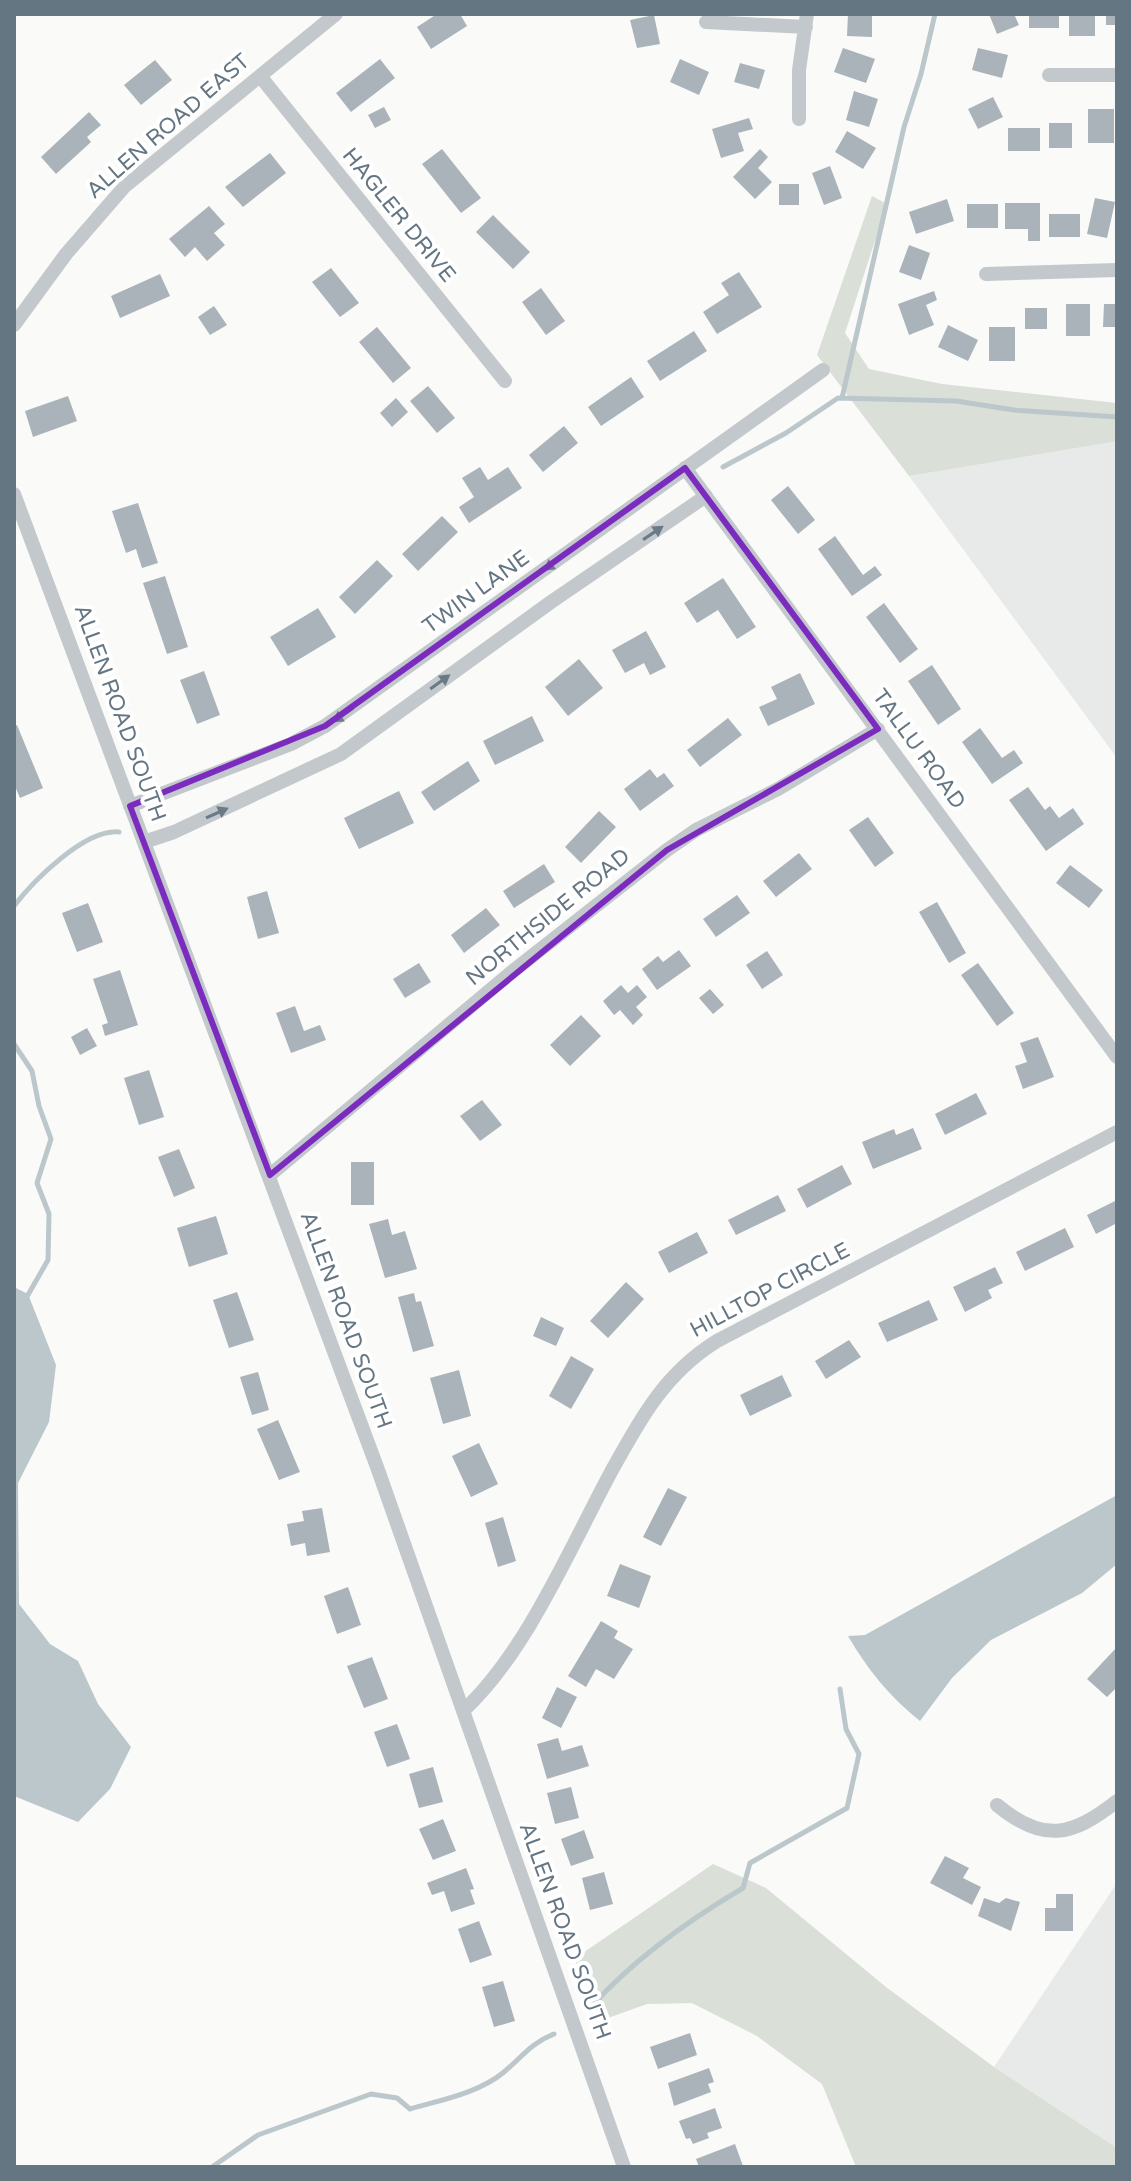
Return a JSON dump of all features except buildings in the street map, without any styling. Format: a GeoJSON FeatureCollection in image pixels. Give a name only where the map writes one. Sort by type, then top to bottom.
{"type":"FeatureCollection","features":[{"type":"Feature","properties":{"kind":"street","name":"ALLEN ROAD EAST"},"geometry":{"type":"LineString","coordinates":[[14,325],[74,244],[125,186],[336,14]]}},
{"type":"Feature","properties":{"kind":"street"},"geometry":{"type":"LineString","coordinates":[[706,22],[806,20],[799,70],[799,119]]}},
{"type":"Feature","properties":{"kind":"street"},"geometry":{"type":"LineString","coordinates":[[1049,75],[1117,75]]}},
{"type":"Feature","properties":{"kind":"street","name":"HAGLER DRIVE"},"geometry":{"type":"LineString","coordinates":[[260,76],[505,381]]}},
{"type":"Feature","properties":{"kind":"street"},"geometry":{"type":"LineString","coordinates":[[986,274],[1117,270]]}},
{"type":"Feature","properties":{"kind":"street","name":"TWIN LANE"},"geometry":{"type":"LineString","coordinates":[[130,806],[291,744],[325,726],[823,370]]}},
{"type":"Feature","properties":{"kind":"street","name":"TALLU ROAD"},"geometry":{"type":"LineString","coordinates":[[685,468],[1117,1057]]}},
{"type":"Feature","properties":{"kind":"street","name":"ALLEN ROAD SOUTH"},"geometry":{"type":"LineString","coordinates":[[14,494],[270,1175],[624,2167]]}},
{"type":"Feature","properties":{"kind":"street"},"geometry":{"type":"LineString","coordinates":[[144,842],[186,826],[341,754],[551,602],[706,496]]}},
{"type":"Feature","properties":{"kind":"street","name":"NORTHSIDE ROAD"},"geometry":{"type":"LineString","coordinates":[[270,1175],[508,975],[667,850],[696,830],[790,782],[878,729]]}},
{"type":"Feature","properties":{"kind":"street","name":"HILLTOP CIRCLE"},"geometry":{"type":"LineString","coordinates":[[463,1711],[500,1673],[637,1424],[671,1376],[717,1341],[1117,1132]]}},
{"type":"Feature","properties":{"kind":"street"},"geometry":{"type":"LineString","coordinates":[[997,1805],[1018,1822],[1056,1832],[1089,1824],[1117,1801]]}},
{"type":"Feature","properties":{"kind":"highlighted area"},"geometry":{"type":"Polygon","coordinates":[[[685,468],[878,729],[667,850],[270,1175],[130,806],[325,726],[685,468]]]}},
{"type":"Feature","properties":{"kind":"shaded area"},"geometry":{"type":"Polygon","coordinates":[[[872,196],[887,204],[845,333],[869,369],[942,384],[1117,403],[1117,441],[909,476],[817,355],[872,196]]]}},
{"type":"Feature","properties":{"kind":"shaded area"},"geometry":{"type":"Polygon","coordinates":[[[1117,440],[1117,758],[909,476],[1117,440]]]}},
{"type":"Feature","properties":{"kind":"shaded area"},"geometry":{"type":"Polygon","coordinates":[[[14,1287],[28,1294],[56,1365],[49,1422],[18,1483],[19,1604],[50,1644],[78,1661],[98,1704],[131,1747],[110,1789],[78,1822],[14,1796],[14,1287]]]}},
{"type":"Feature","properties":{"kind":"shaded area"},"geometry":{"type":"Polygon","coordinates":[[[1117,1495],[1117,1564],[1082,1593],[991,1640],[952,1678],[920,1721],[880,1682],[848,1636],[865,1635],[1117,1495]]]}},
{"type":"Feature","properties":{"kind":"shaded area"},"geometry":{"type":"Polygon","coordinates":[[[713,1864],[766,1888],[886,1987],[994,2067],[1117,2148],[1117,2167],[856,2167],[822,2084],[757,2036],[692,2003],[647,2004],[608,2018],[574,1959],[713,1864]]]}},
{"type":"Feature","properties":{"kind":"shaded area"},"geometry":{"type":"Polygon","coordinates":[[[1117,1883],[1117,2148],[994,2067],[1117,1883]]]}},
{"type":"Feature","properties":{"kind":"waterway"},"geometry":{"type":"LineString","coordinates":[[842,398],[904,127],[935,14]]}},
{"type":"Feature","properties":{"kind":"waterway"},"geometry":{"type":"LineString","coordinates":[[723,467],[786,433],[838,398],[956,401],[1014,410],[1117,417]]}},
{"type":"Feature","properties":{"kind":"waterway"},"geometry":{"type":"LineString","coordinates":[[14,906],[47,870],[76,847],[106,833],[119,832]]}},
{"type":"Feature","properties":{"kind":"waterway"},"geometry":{"type":"LineString","coordinates":[[14,1044],[32,1071],[39,1106],[51,1139],[37,1183],[49,1214],[48,1260],[25,1300]]}},
{"type":"Feature","properties":{"kind":"waterway"},"geometry":{"type":"LineString","coordinates":[[592,2006],[663,1941],[743,1888],[750,1863],[847,1808],[859,1754],[846,1729],[840,1689]]}},
{"type":"Feature","properties":{"kind":"waterway"},"geometry":{"type":"LineString","coordinates":[[212,2167],[258,2135],[371,2094],[397,2098],[410,2109],[471,2091],[494,2079],[533,2046],[554,2034]]}}]}
